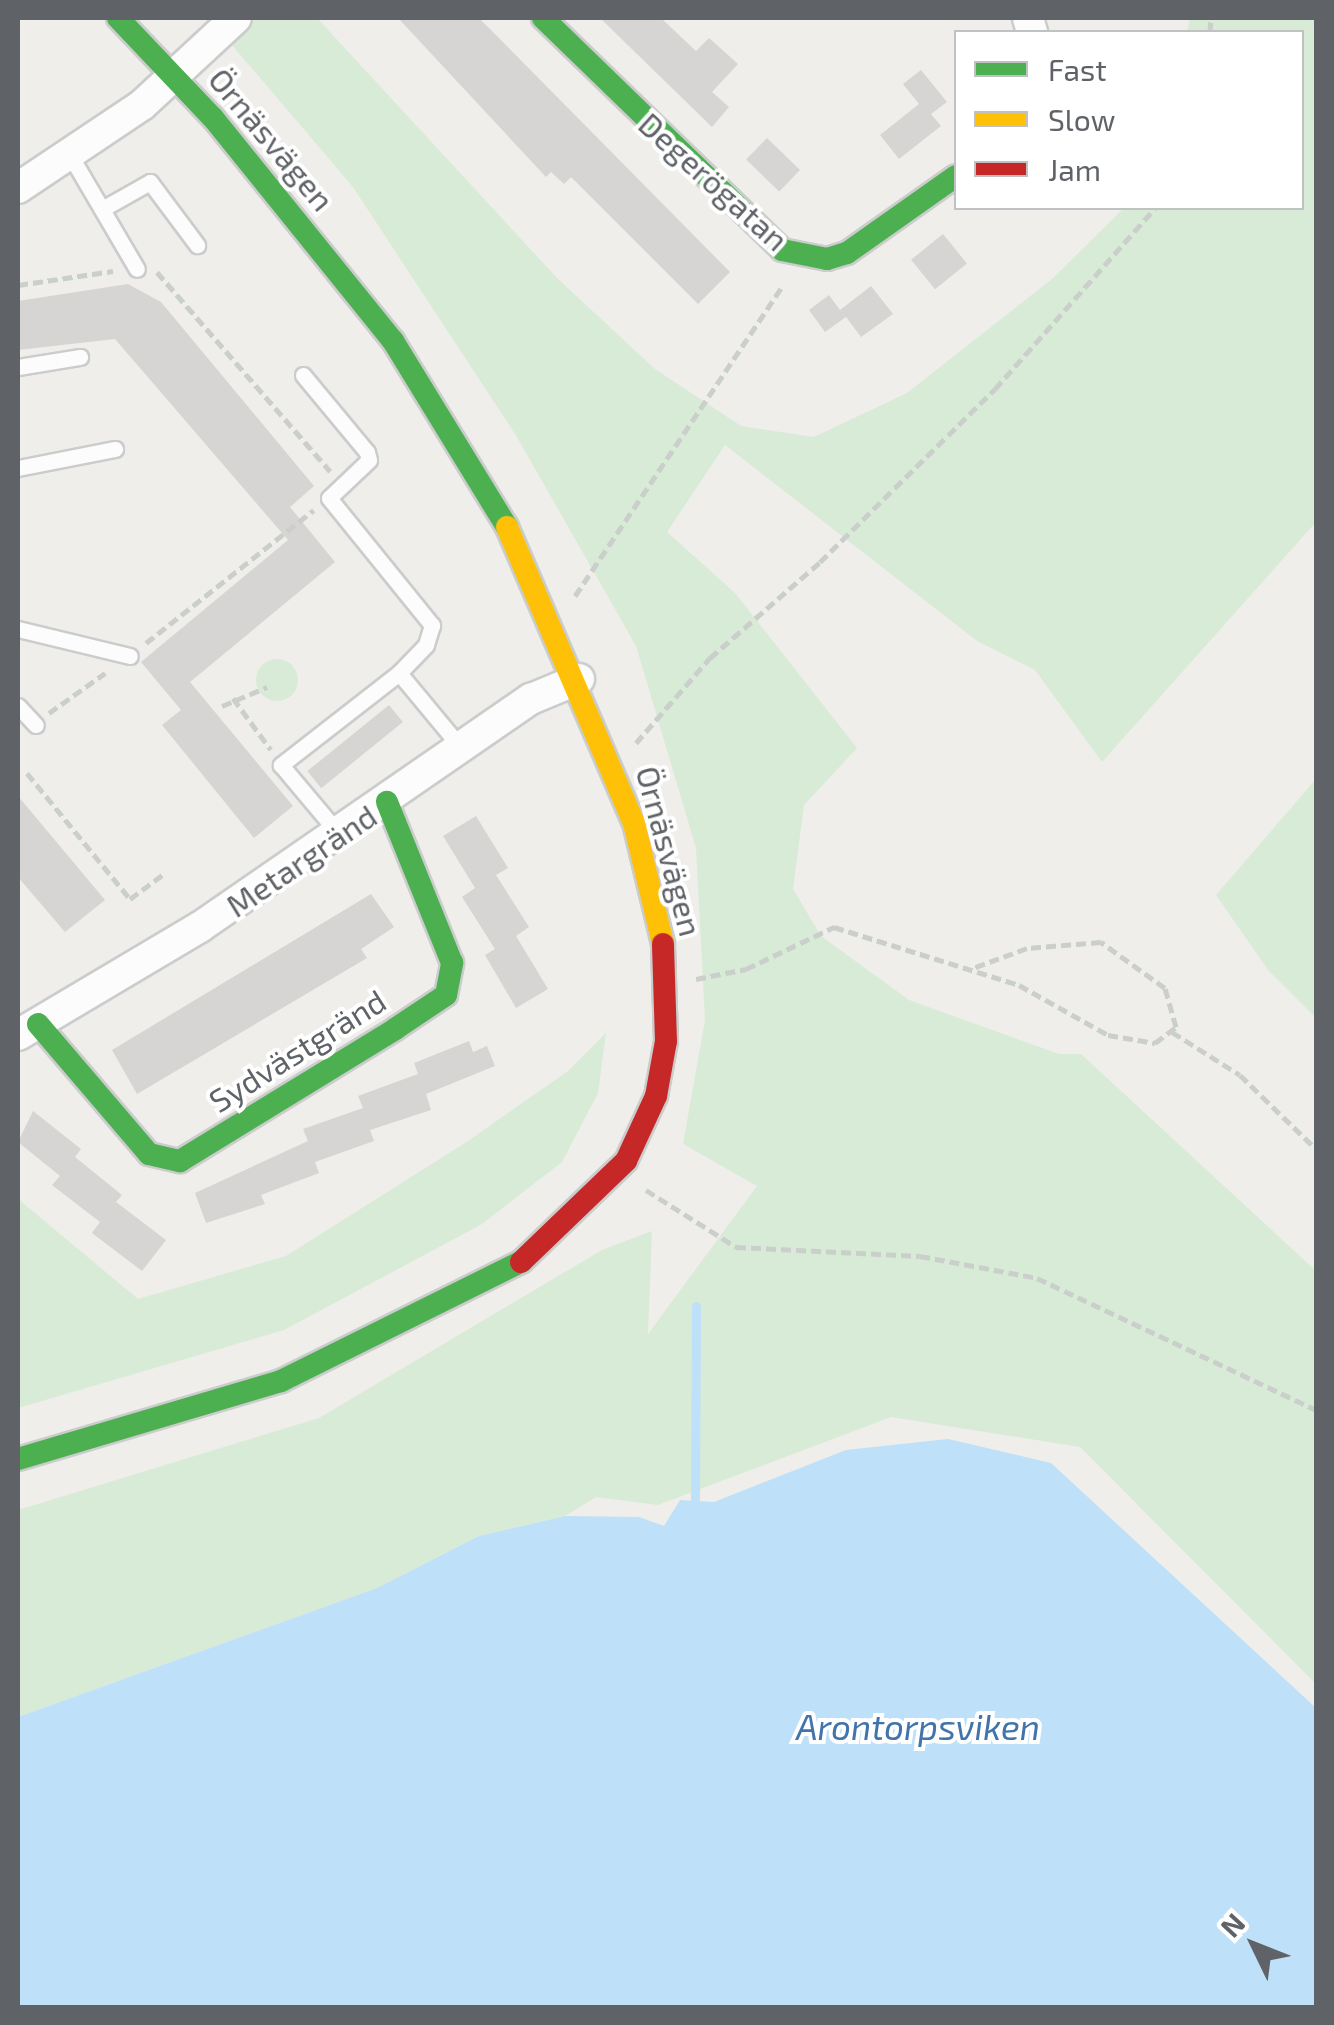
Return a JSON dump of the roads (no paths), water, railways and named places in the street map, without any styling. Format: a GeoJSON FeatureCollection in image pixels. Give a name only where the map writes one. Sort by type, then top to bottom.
{"type":"FeatureCollection","features":[{"type":"Feature","properties":{"kind":"street","name":"Örnäsvägen"},"geometry":{"type":"LineString","coordinates":[[18,1458],[197,1410],[384,1336],[530,1256],[620,1171],[656,1096],[668,981],[651,884],[614,768],[556,623],[491,496],[393,341],[175,76],[118,18]]}},
{"type":"Feature","properties":{"kind":"street"},"geometry":{"type":"LineString","coordinates":[[18,188],[70,155],[175,76],[236,18]]}},
{"type":"Feature","properties":{"kind":"street","name":"Degerögatan"},"geometry":{"type":"LineString","coordinates":[[543,18],[782,250],[799,255],[847,252],[954,177]]}},
{"type":"Feature","properties":{"kind":"street","name":"Metargränd"},"geometry":{"type":"LineString","coordinates":[[28,1030],[339,834],[530,698],[579,679]]}},
{"type":"Feature","properties":{"kind":"street","name":"Sydvästgränd"},"geometry":{"type":"LineString","coordinates":[[28,1030],[149,1154],[180,1161],[395,1029],[446,994],[452,963],[387,802]]}},
{"type":"Feature","properties":{"kind":"lane"},"geometry":{"type":"LineString","coordinates":[[70,155],[137,269]]}},
{"type":"Feature","properties":{"kind":"lane"},"geometry":{"type":"LineString","coordinates":[[102,210],[150,182],[196,245]]}},
{"type":"Feature","properties":{"kind":"lane"},"geometry":{"type":"LineString","coordinates":[[18,367],[80,357]]}},
{"type":"Feature","properties":{"kind":"lane"},"geometry":{"type":"LineString","coordinates":[[303,375],[367,452],[329,498],[430,617],[426,644],[399,674],[281,764],[339,834]]}},
{"type":"Feature","properties":{"kind":"lane"},"geometry":{"type":"LineString","coordinates":[[18,468],[115,449]]}},
{"type":"Feature","properties":{"kind":"lane"},"geometry":{"type":"LineString","coordinates":[[18,629],[130,656]]}},
{"type":"Feature","properties":{"kind":"lane"},"geometry":{"type":"LineString","coordinates":[[399,674],[462,749]]}},
{"type":"Feature","properties":{"kind":"lane"},"geometry":{"type":"LineString","coordinates":[[334,699],[346,713]]}},
{"type":"Feature","properties":{"kind":"lane"},"geometry":{"type":"LineString","coordinates":[[18,706],[36,725]]}},
{"type":"Feature","properties":{"kind":"water","name":"Arontorpsviken"},"geometry":{"type":"Polygon","coordinates":[[[948,1439],[1051,1463],[1316,1708],[1316,2007],[18,2007],[18,1717],[377,1588],[479,1536],[565,1516],[639,1517],[664,1526],[680,1500],[714,1502],[846,1450],[948,1439]]]}},
{"type":"Feature","properties":{"kind":"waterway"},"geometry":{"type":"LineString","coordinates":[[695,1501],[696,1306]]}}]}
